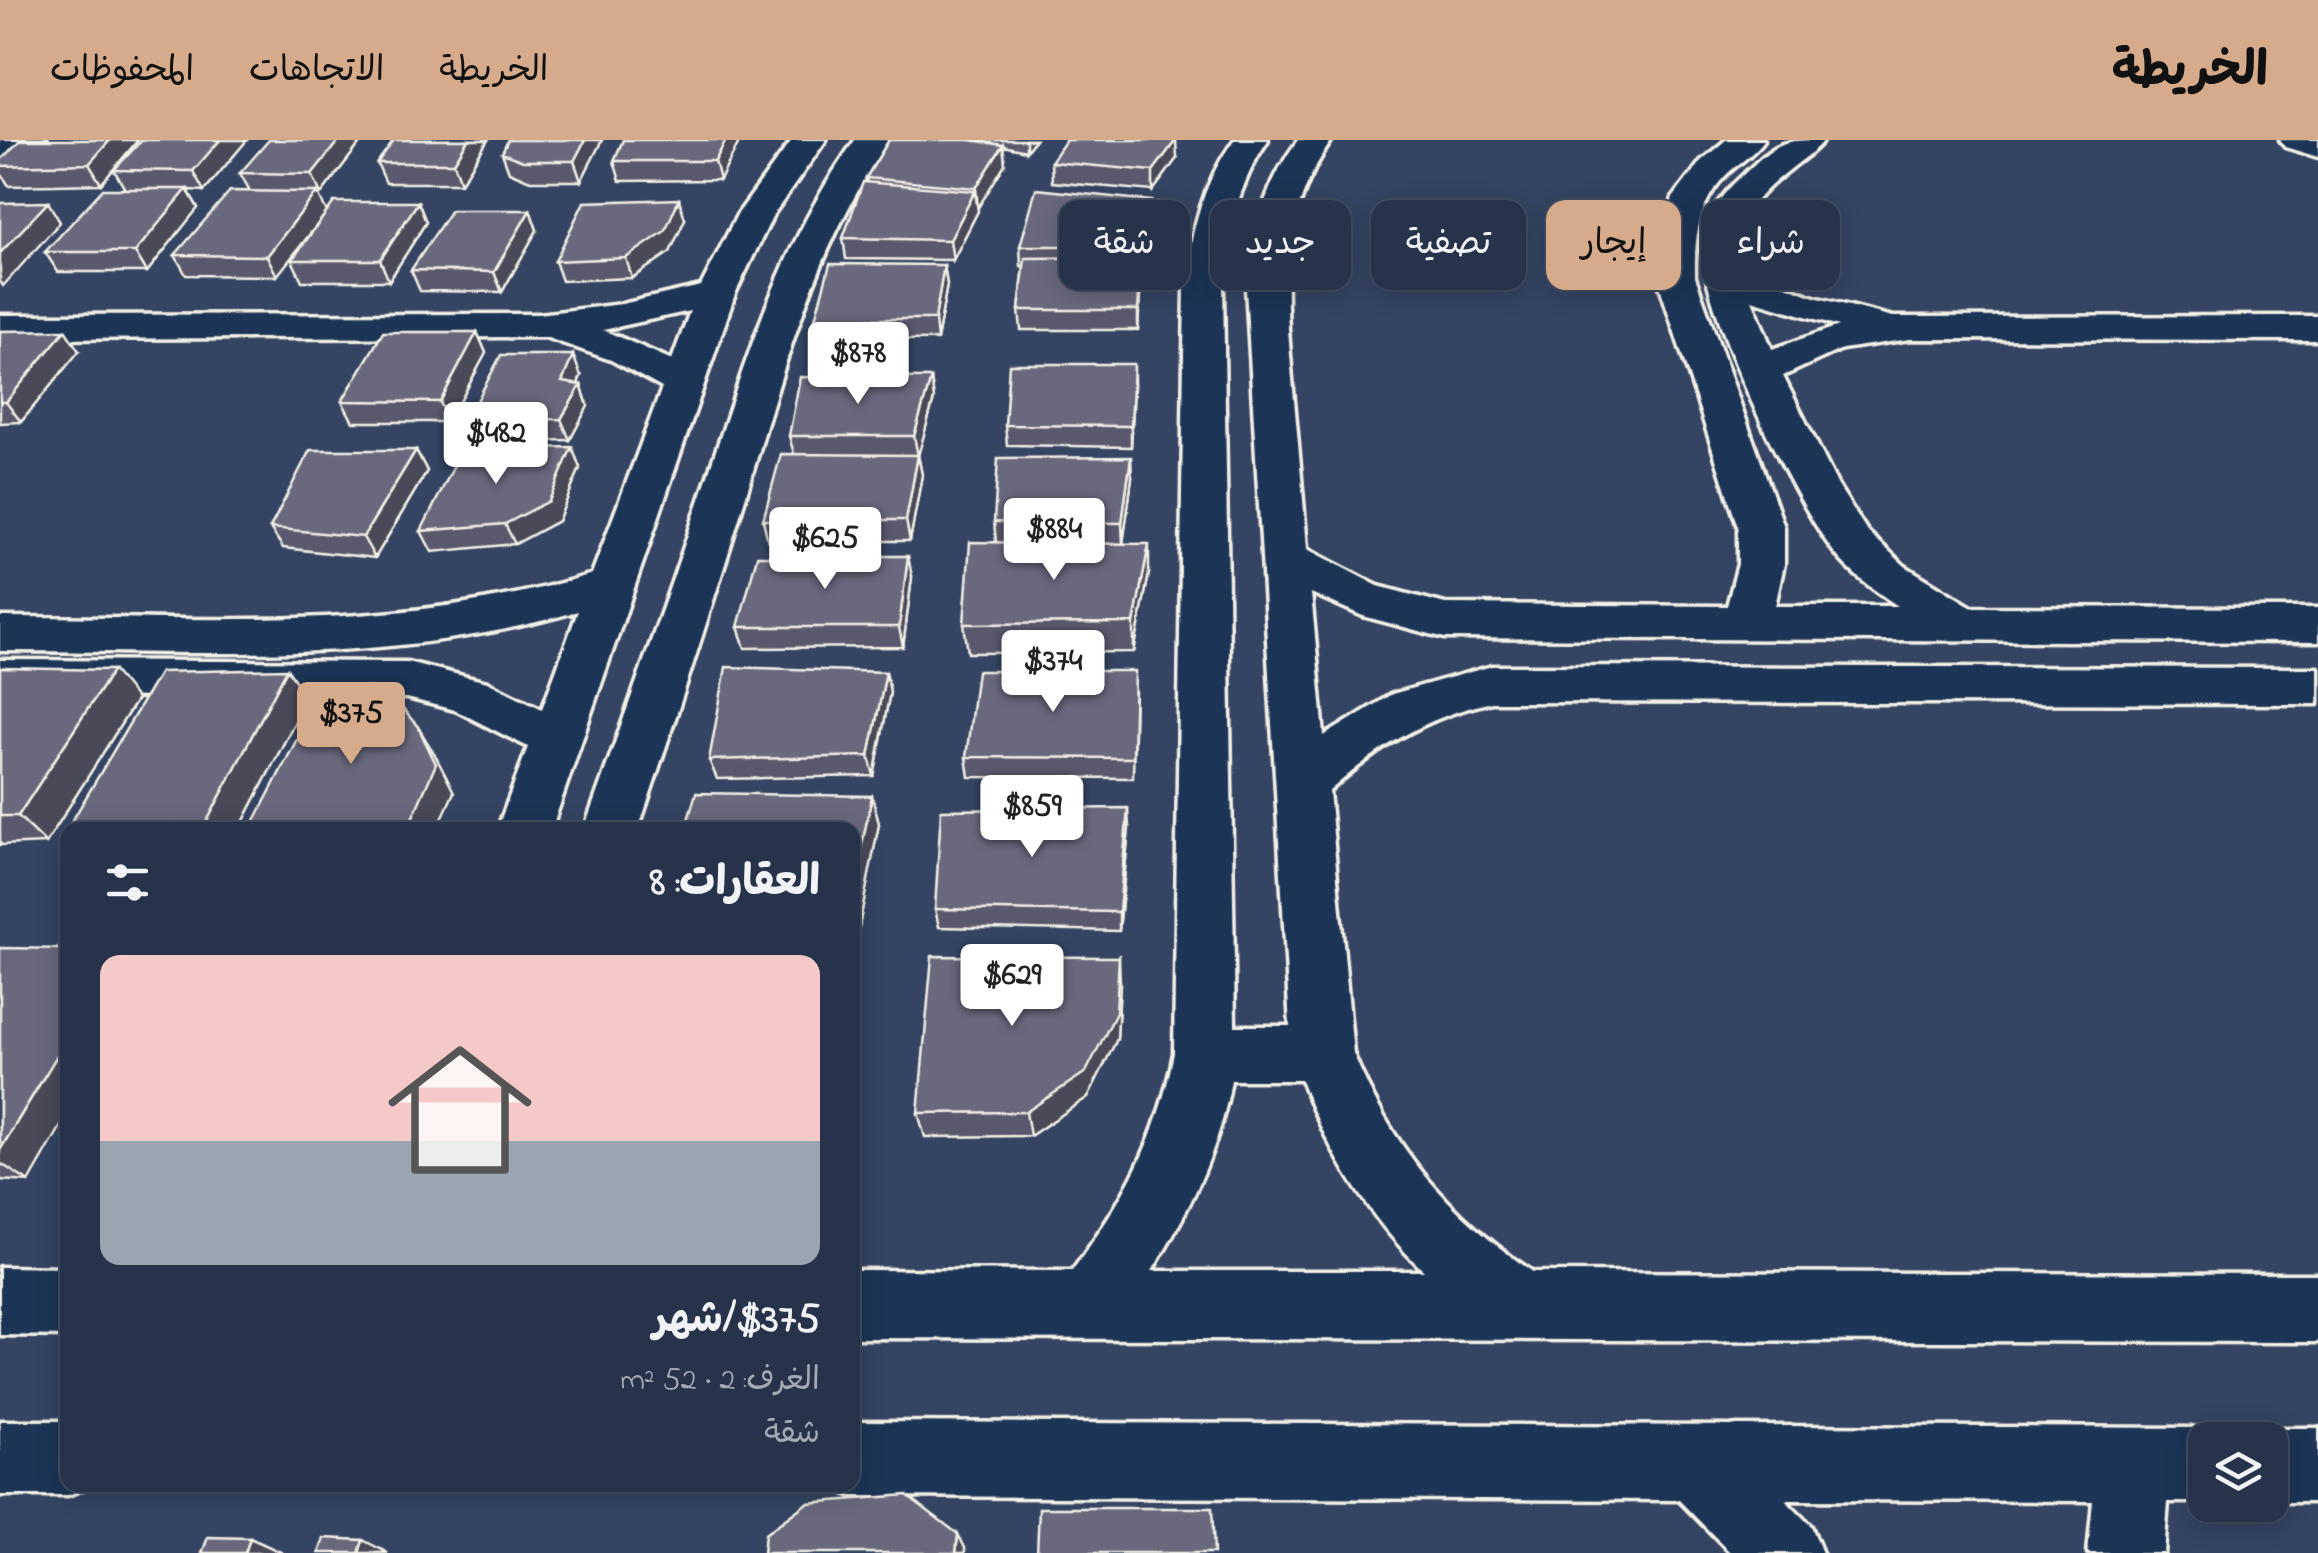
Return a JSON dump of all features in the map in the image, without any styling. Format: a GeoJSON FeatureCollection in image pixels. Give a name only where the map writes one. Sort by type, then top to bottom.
{"type":"FeatureCollection","features":[{"type":"Feature","properties":{"kind":"street"},"geometry":{"type":"LineString","coordinates":[[0,150],[30,140]]}},
{"type":"Feature","properties":{"kind":"street"},"geometry":{"type":"LineString","coordinates":[[614,822],[719,510],[786,291],[838,186],[872,140]]}},
{"type":"Feature","properties":{"kind":"street"},"geometry":{"type":"LineString","coordinates":[[1089,1304],[1163,1196],[1185,1144],[1205,1053],[1204,287],[1207,247],[1216,212],[1251,140]]}},
{"type":"Feature","properties":{"kind":"street"},"geometry":{"type":"LineString","coordinates":[[1315,140],[1292,177],[1278,211],[1268,248],[1265,288],[1322,1053],[1342,1107],[1371,1163],[1412,1216],[1464,1266],[1523,1306]]}},
{"type":"Feature","properties":{"kind":"street"},"geometry":{"type":"LineString","coordinates":[[1745,622],[1758,592],[1764,560],[1756,508],[1676,277],[1674,249],[1678,224],[1695,189],[1722,159],[1747,140]]}},
{"type":"Feature","properties":{"kind":"street"},"geometry":{"type":"LineString","coordinates":[[1742,200],[1806,140]]}},
{"type":"Feature","properties":{"kind":"street"},"geometry":{"type":"LineString","coordinates":[[2297,140],[2318,147]]}},
{"type":"Feature","properties":{"kind":"street"},"geometry":{"type":"LineString","coordinates":[[527,822],[716,294],[756,215],[803,142]]}},
{"type":"Feature","properties":{"kind":"street"},"geometry":{"type":"LineString","coordinates":[[1729,290],[1739,322],[1827,509],[1853,546],[1932,606],[1965,623]]}},
{"type":"Feature","properties":{"kind":"street"},"geometry":{"type":"LineString","coordinates":[[1761,290],[1801,305],[1900,329]]}},
{"type":"Feature","properties":{"kind":"street"},"geometry":{"type":"LineString","coordinates":[[0,328],[538,326],[622,316],[716,294]]}},
{"type":"Feature","properties":{"kind":"street"},"geometry":{"type":"LineString","coordinates":[[538,326],[621,348],[656,365],[684,386]]}},
{"type":"Feature","properties":{"kind":"street"},"geometry":{"type":"LineString","coordinates":[[1763,371],[1784,356],[1816,344],[1900,329],[2318,328]]}},
{"type":"Feature","properties":{"kind":"street"},"geometry":{"type":"LineString","coordinates":[[640,508],[719,510]]}},
{"type":"Feature","properties":{"kind":"street"},"geometry":{"type":"LineString","coordinates":[[1756,508],[1827,509]]}},
{"type":"Feature","properties":{"kind":"street"},"geometry":{"type":"LineString","coordinates":[[1284,556],[1337,589],[1406,615],[1482,623],[2318,625]]}},
{"type":"Feature","properties":{"kind":"street"},"geometry":{"type":"LineString","coordinates":[[0,634],[366,634],[515,614],[610,585]]}},
{"type":"Feature","properties":{"kind":"street"},"geometry":{"type":"LineString","coordinates":[[1425,618],[1436,696]]}},
{"type":"Feature","properties":{"kind":"street"},"geometry":{"type":"LineString","coordinates":[[0,678],[407,680],[469,695],[556,739]]}},
{"type":"Feature","properties":{"kind":"street"},"geometry":{"type":"LineString","coordinates":[[1302,784],[1375,722],[1436,696],[1492,684],[2318,686]]}},
{"type":"Feature","properties":{"kind":"street"},"geometry":{"type":"LineString","coordinates":[[1205,1053],[1322,1053]]}},
{"type":"Feature","properties":{"kind":"street"},"geometry":{"type":"LineString","coordinates":[[0,1302],[60,1302]]}},
{"type":"Feature","properties":{"kind":"street"},"geometry":{"type":"LineString","coordinates":[[860,1304],[2318,1308]]}},
{"type":"Feature","properties":{"kind":"street"},"geometry":{"type":"LineString","coordinates":[[0,1458],[60,1458]]}},
{"type":"Feature","properties":{"kind":"street"},"geometry":{"type":"LineString","coordinates":[[860,1459],[2188,1465]]}},
{"type":"Feature","properties":{"kind":"street"},"geometry":{"type":"LineString","coordinates":[[1692,1460],[1784,1553]]}},
{"type":"Feature","properties":{"kind":"street"},"geometry":{"type":"LineString","coordinates":[[2126,1553],[2133,1465]]}},
{"type":"Feature","properties":{"kind":"street"},"geometry":{"type":"LineString","coordinates":[[2288,1465],[2318,1465]]}},
{"type":"Feature","properties":{"kind":"building"},"geometry":{"type":"Polygon","coordinates":[[[20,140],[110,140],[89,164],[0,166],[0,161],[20,140]]]}},
{"type":"Feature","properties":{"kind":"building"},"geometry":{"type":"Polygon","coordinates":[[[142,140],[220,140],[193,171],[114,170],[142,140]]]}},
{"type":"Feature","properties":{"kind":"building"},"geometry":{"type":"Polygon","coordinates":[[[269,140],[339,140],[312,174],[240,173],[269,140]]]}},
{"type":"Feature","properties":{"kind":"building"},"geometry":{"type":"Polygon","coordinates":[[[394,140],[468,140],[454,163],[377,163],[394,140]]]}},
{"type":"Feature","properties":{"kind":"building"},"geometry":{"type":"Polygon","coordinates":[[[508,140],[585,140],[574,161],[523,161],[502,153],[508,140]]]}},
{"type":"Feature","properties":{"kind":"building"},"geometry":{"type":"Polygon","coordinates":[[[623,140],[726,140],[715,161],[614,161],[623,140]]]}},
{"type":"Feature","properties":{"kind":"building"},"geometry":{"type":"Polygon","coordinates":[[[889,140],[970,140],[1003,145],[976,188],[866,178],[889,140]]]}},
{"type":"Feature","properties":{"kind":"building"},"geometry":{"type":"Polygon","coordinates":[[[1066,140],[1176,140],[1153,171],[1051,162],[1066,140]]]}},
{"type":"Feature","properties":{"kind":"building"},"geometry":{"type":"Polygon","coordinates":[[[863,182],[975,191],[950,240],[843,238],[863,182]]]}},
{"type":"Feature","properties":{"kind":"building"},"geometry":{"type":"Polygon","coordinates":[[[103,189],[187,189],[135,252],[45,252],[103,189]]]}},
{"type":"Feature","properties":{"kind":"building"},"geometry":{"type":"Polygon","coordinates":[[[1036,189],[1142,200],[1059,200],[1059,246],[1020,246],[1036,189]]]}},
{"type":"Feature","properties":{"kind":"building"},"geometry":{"type":"Polygon","coordinates":[[[230,191],[317,192],[267,256],[175,255],[230,191]]]}},
{"type":"Feature","properties":{"kind":"building"},"geometry":{"type":"Polygon","coordinates":[[[679,199],[665,231],[626,258],[555,261],[584,202],[679,199]]]}},
{"type":"Feature","properties":{"kind":"building"},"geometry":{"type":"Polygon","coordinates":[[[48,202],[0,253],[0,203],[48,202]]]}},
{"type":"Feature","properties":{"kind":"building"},"geometry":{"type":"Polygon","coordinates":[[[334,202],[418,202],[380,260],[292,260],[334,202]]]}},
{"type":"Feature","properties":{"kind":"building"},"geometry":{"type":"Polygon","coordinates":[[[451,210],[530,210],[494,272],[411,270],[451,210]]]}},
{"type":"Feature","properties":{"kind":"building"},"geometry":{"type":"Polygon","coordinates":[[[1025,258],[1059,258],[1059,290],[1139,290],[1138,310],[1019,310],[1025,258]]]}},
{"type":"Feature","properties":{"kind":"building"},"geometry":{"type":"Polygon","coordinates":[[[830,264],[944,265],[935,319],[815,319],[830,264]]]}},
{"type":"Feature","properties":{"kind":"building"},"geometry":{"type":"Polygon","coordinates":[[[65,330],[6,402],[0,402],[0,331],[65,330]]]}},
{"type":"Feature","properties":{"kind":"building"},"geometry":{"type":"Polygon","coordinates":[[[383,332],[477,332],[440,402],[342,401],[383,332]]]}},
{"type":"Feature","properties":{"kind":"building"},"geometry":{"type":"Polygon","coordinates":[[[501,355],[573,355],[562,382],[581,385],[561,419],[466,422],[501,355]]]}},
{"type":"Feature","properties":{"kind":"building"},"geometry":{"type":"Polygon","coordinates":[[[1009,364],[1134,364],[1131,426],[1005,425],[1009,364]]]}},
{"type":"Feature","properties":{"kind":"building"},"geometry":{"type":"Polygon","coordinates":[[[800,377],[931,378],[914,436],[789,436],[800,377]]]}},
{"type":"Feature","properties":{"kind":"building"},"geometry":{"type":"Polygon","coordinates":[[[572,447],[549,501],[505,524],[421,531],[462,450],[572,447]]]}},
{"type":"Feature","properties":{"kind":"building"},"geometry":{"type":"Polygon","coordinates":[[[310,450],[416,450],[363,537],[270,528],[310,450]]]}},
{"type":"Feature","properties":{"kind":"building"},"geometry":{"type":"Polygon","coordinates":[[[781,454],[918,455],[906,520],[763,520],[781,454]]]}},
{"type":"Feature","properties":{"kind":"building"},"geometry":{"type":"Polygon","coordinates":[[[1131,457],[1122,523],[994,522],[998,458],[1131,457]]]}},
{"type":"Feature","properties":{"kind":"building"},"geometry":{"type":"Polygon","coordinates":[[[970,542],[1149,544],[1134,623],[964,624],[970,542]]]}},
{"type":"Feature","properties":{"kind":"building"},"geometry":{"type":"Polygon","coordinates":[[[757,556],[908,556],[899,627],[738,627],[757,556]]]}},
{"type":"Feature","properties":{"kind":"building"},"geometry":{"type":"Polygon","coordinates":[[[726,667],[886,672],[869,756],[709,760],[726,667]]]}},
{"type":"Feature","properties":{"kind":"building"},"geometry":{"type":"Polygon","coordinates":[[[0,668],[113,670],[18,816],[0,816],[0,668]]]}},
{"type":"Feature","properties":{"kind":"building"},"geometry":{"type":"Polygon","coordinates":[[[287,669],[207,822],[72,821],[160,672],[287,669]]]}},
{"type":"Feature","properties":{"kind":"building"},"geometry":{"type":"Polygon","coordinates":[[[977,671],[1135,671],[1133,758],[966,757],[977,671]]]}},
{"type":"Feature","properties":{"kind":"building"},"geometry":{"type":"Polygon","coordinates":[[[325,685],[386,689],[418,727],[436,764],[411,822],[254,822],[325,685]]]}},
{"type":"Feature","properties":{"kind":"building"},"geometry":{"type":"Polygon","coordinates":[[[696,793],[872,796],[860,854],[860,822],[687,822],[696,793]]]}},
{"type":"Feature","properties":{"kind":"building"},"geometry":{"type":"Polygon","coordinates":[[[1128,808],[1119,912],[935,909],[941,810],[1128,808]]]}},
{"type":"Feature","properties":{"kind":"building"},"geometry":{"type":"Polygon","coordinates":[[[0,948],[60,949],[60,1050],[0,1150],[0,948]]]}},
{"type":"Feature","properties":{"kind":"building"},"geometry":{"type":"Polygon","coordinates":[[[932,956],[1119,957],[1116,1013],[1086,1072],[1026,1112],[918,1113],[932,956]]]}},
{"type":"Feature","properties":{"kind":"building"},"geometry":{"type":"Polygon","coordinates":[[[907,1495],[958,1534],[956,1553],[763,1553],[765,1534],[807,1503],[907,1495]]]}},
{"type":"Feature","properties":{"kind":"building"},"geometry":{"type":"Polygon","coordinates":[[[1039,1508],[1212,1508],[1214,1553],[1037,1553],[1039,1508]]]}},
{"type":"Feature","properties":{"kind":"building"},"geometry":{"type":"Polygon","coordinates":[[[208,1537],[250,1538],[245,1553],[202,1553],[208,1537]]]}},
{"type":"Feature","properties":{"kind":"building"},"geometry":{"type":"Polygon","coordinates":[[[324,1538],[363,1540],[359,1553],[319,1553],[324,1538]]]}}]}
